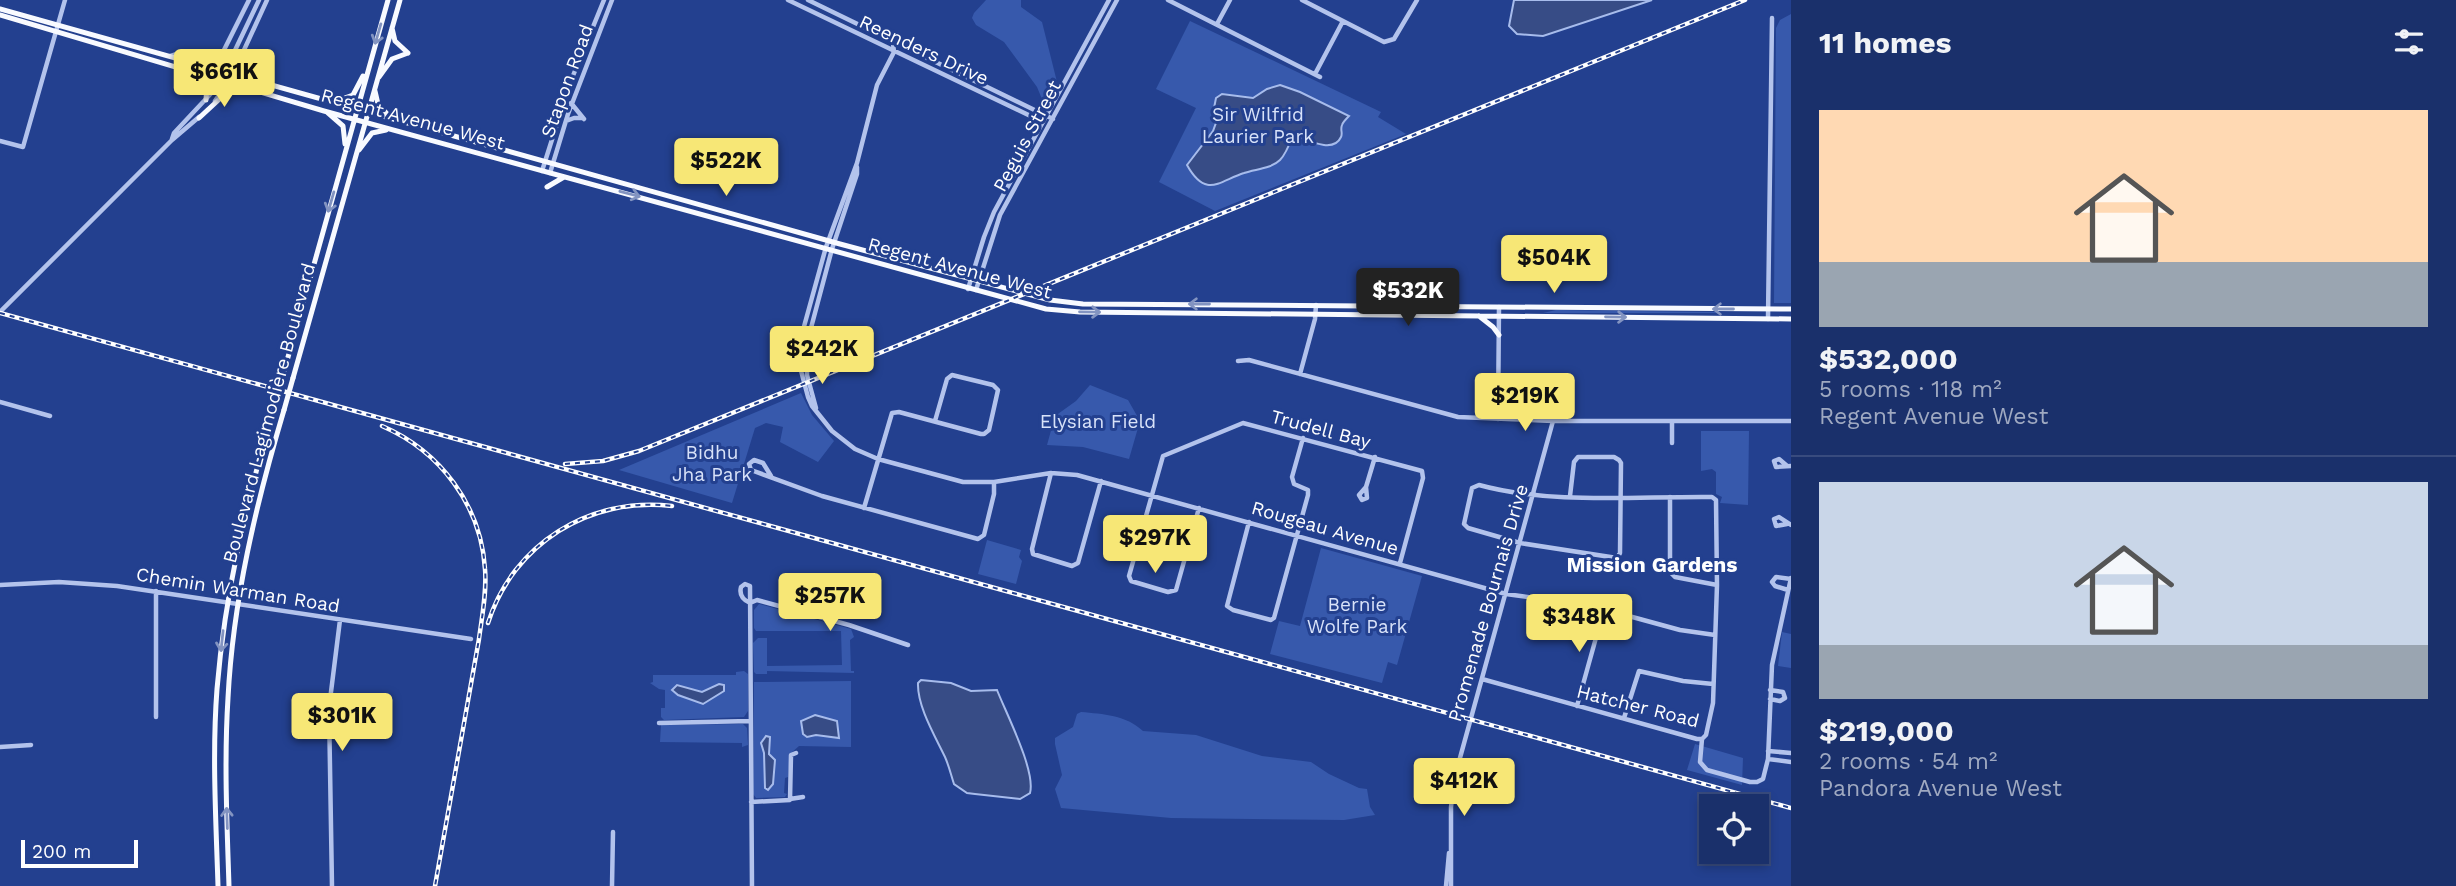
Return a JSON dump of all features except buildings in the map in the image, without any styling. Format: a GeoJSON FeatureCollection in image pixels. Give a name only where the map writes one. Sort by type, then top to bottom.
{"type":"FeatureCollection","features":[{"type":"Feature","properties":{"kind":"main road","name":"Boulevard Lagimodière Boulevard"},"geometry":{"type":"LineString","coordinates":[[218,886],[217,690],[227,603],[241,528],[388,0]]}},
{"type":"Feature","properties":{"kind":"main road","name":"Boulevard Lagimodière Boulevard"},"geometry":{"type":"LineString","coordinates":[[229,886],[227,713],[237,604],[256,513],[400,0]]}},
{"type":"Feature","properties":{"kind":"main road"},"geometry":{"type":"LineString","coordinates":[[2,13],[97,39]]}},
{"type":"Feature","properties":{"kind":"main road"},"geometry":{"type":"LineString","coordinates":[[391,27],[395,41],[408,53],[392,59],[375,85],[378,104],[391,118]]}},
{"type":"Feature","properties":{"kind":"main road","name":"Regent Avenue West"},"geometry":{"type":"LineString","coordinates":[[97,39],[205,64],[225,72],[750,218],[972,290],[1046,309],[1316,316],[1477,315],[1499,311],[1791,309]]}},
{"type":"Feature","properties":{"kind":"main road","name":"Regent Avenue West"},"geometry":{"type":"LineString","coordinates":[[97,39],[249,89],[479,154],[757,229],[1050,300],[1083,304],[1316,305],[1791,319]]}},
{"type":"Feature","properties":{"kind":"main road"},"geometry":{"type":"LineString","coordinates":[[205,64],[224,64],[234,53]]}},
{"type":"Feature","properties":{"kind":"main road"},"geometry":{"type":"LineString","coordinates":[[242,55],[240,65],[250,79]]}},
{"type":"Feature","properties":{"kind":"main road"},"geometry":{"type":"LineString","coordinates":[[167,64],[170,57]]}},
{"type":"Feature","properties":{"kind":"main road"},"geometry":{"type":"LineString","coordinates":[[333,102],[353,95],[369,68]]}},
{"type":"Feature","properties":{"kind":"main road"},"geometry":{"type":"LineString","coordinates":[[186,69],[205,80],[208,90],[206,100]]}},
{"type":"Feature","properties":{"kind":"main road"},"geometry":{"type":"LineString","coordinates":[[199,118],[226,93],[249,89]]}},
{"type":"Feature","properties":{"kind":"main road"},"geometry":{"type":"LineString","coordinates":[[324,111],[342,126],[346,150]]}},
{"type":"Feature","properties":{"kind":"main road"},"geometry":{"type":"LineString","coordinates":[[355,156],[372,133],[393,130]]}},
{"type":"Feature","properties":{"kind":"main road"},"geometry":{"type":"LineString","coordinates":[[479,154],[482,143]]}},
{"type":"Feature","properties":{"kind":"main road"},"geometry":{"type":"LineString","coordinates":[[547,187],[564,177]]}},
{"type":"Feature","properties":{"kind":"main road"},"geometry":{"type":"LineString","coordinates":[[680,208],[691,202]]}},
{"type":"Feature","properties":{"kind":"main road"},"geometry":{"type":"LineString","coordinates":[[691,211],[704,206]]}},
{"type":"Feature","properties":{"kind":"main road"},"geometry":{"type":"LineString","coordinates":[[733,222],[740,216]]}},
{"type":"Feature","properties":{"kind":"main road"},"geometry":{"type":"LineString","coordinates":[[750,218],[757,229]]}},
{"type":"Feature","properties":{"kind":"main road"},"geometry":{"type":"LineString","coordinates":[[766,231],[768,224]]}},
{"type":"Feature","properties":{"kind":"main road"},"geometry":{"type":"LineString","coordinates":[[1123,304],[1124,313]]}},
{"type":"Feature","properties":{"kind":"main road"},"geometry":{"type":"LineString","coordinates":[[1221,314],[1231,304]]}},
{"type":"Feature","properties":{"kind":"main road"},"geometry":{"type":"LineString","coordinates":[[1477,315],[1499,335]]}},
{"type":"Feature","properties":{"kind":"street"},"geometry":{"type":"LineString","coordinates":[[0,141],[23,147],[65,0]]}},
{"type":"Feature","properties":{"kind":"street"},"geometry":{"type":"LineString","coordinates":[[205,64],[222,57],[248,0]]}},
{"type":"Feature","properties":{"kind":"street"},"geometry":{"type":"LineString","coordinates":[[0,312],[186,126],[221,80],[259,0]]}},
{"type":"Feature","properties":{"kind":"street"},"geometry":{"type":"LineString","coordinates":[[186,126],[199,118],[228,82],[267,0]]}},
{"type":"Feature","properties":{"kind":"street","name":"Stapon Road"},"geometry":{"type":"LineString","coordinates":[[542,171],[570,83],[604,0]]}},
{"type":"Feature","properties":{"kind":"street","name":"Stapon Road"},"geometry":{"type":"LineString","coordinates":[[550,173],[571,103],[612,0]]}},
{"type":"Feature","properties":{"kind":"street","name":"Reenders Drive"},"geometry":{"type":"LineString","coordinates":[[788,0],[1048,125]]}},
{"type":"Feature","properties":{"kind":"street","name":"Reenders Drive"},"geometry":{"type":"LineString","coordinates":[[808,0],[1053,118]]}},
{"type":"Feature","properties":{"kind":"street","name":"Peguis Street"},"geometry":{"type":"LineString","coordinates":[[972,290],[971,280],[988,225],[1109,0]]}},
{"type":"Feature","properties":{"kind":"street","name":"Peguis Street"},"geometry":{"type":"LineString","coordinates":[[972,290],[979,282],[1000,215],[1117,0]]}},
{"type":"Feature","properties":{"kind":"street"},"geometry":{"type":"LineString","coordinates":[[1168,0],[1318,75],[1343,21]]}},
{"type":"Feature","properties":{"kind":"street"},"geometry":{"type":"LineString","coordinates":[[1217,24],[1230,0]]}},
{"type":"Feature","properties":{"kind":"street"},"geometry":{"type":"LineString","coordinates":[[1302,0],[1384,41],[1394,39],[1417,0]]}},
{"type":"Feature","properties":{"kind":"street"},"geometry":{"type":"LineString","coordinates":[[1768,319],[1772,18]]}},
{"type":"Feature","properties":{"kind":"street"},"geometry":{"type":"LineString","coordinates":[[236,28],[241,38]]}},
{"type":"Feature","properties":{"kind":"street"},"geometry":{"type":"LineString","coordinates":[[592,29],[599,31]]}},
{"type":"Feature","properties":{"kind":"street"},"geometry":{"type":"LineString","coordinates":[[893,43],[894,52]]}},
{"type":"Feature","properties":{"kind":"street","name":"Rougeau Avenue"},"geometry":{"type":"LineString","coordinates":[[894,52],[877,85],[857,163],[857,174],[830,245],[809,335],[806,360],[811,396],[819,415],[848,445],[878,459],[953,480],[994,482],[1051,473],[1077,475],[1506,594],[1605,609],[1680,630],[1715,635]]}},
{"type":"Feature","properties":{"kind":"street"},"geometry":{"type":"LineString","coordinates":[[570,83],[579,86]]}},
{"type":"Feature","properties":{"kind":"street"},"geometry":{"type":"LineString","coordinates":[[566,121],[584,118],[571,103]]}},
{"type":"Feature","properties":{"kind":"street"},"geometry":{"type":"LineString","coordinates":[[562,108],[568,114]]}},
{"type":"Feature","properties":{"kind":"street"},"geometry":{"type":"LineString","coordinates":[[1300,374],[1316,316],[1316,305]]}},
{"type":"Feature","properties":{"kind":"street"},"geometry":{"type":"LineString","coordinates":[[1498,419],[1499,311]]}},
{"type":"Feature","properties":{"kind":"street"},"geometry":{"type":"LineString","coordinates":[[1238,361],[1249,360],[1458,417],[1553,421],[1791,421]]}},
{"type":"Feature","properties":{"kind":"street"},"geometry":{"type":"LineString","coordinates":[[864,508],[892,413],[900,412],[984,434],[989,430],[998,390],[993,385],[956,374],[947,379],[935,421]]}},
{"type":"Feature","properties":{"kind":"street"},"geometry":{"type":"LineString","coordinates":[[0,402],[50,416]]}},
{"type":"Feature","properties":{"kind":"street","name":"Promenade Bournais Drive"},"geometry":{"type":"LineString","coordinates":[[1449,886],[1452,793],[1457,765],[1553,421]]}},
{"type":"Feature","properties":{"kind":"street"},"geometry":{"type":"LineString","coordinates":[[1672,422],[1672,443]]}},
{"type":"Feature","properties":{"kind":"street","name":"Trudell Bay"},"geometry":{"type":"LineString","coordinates":[[1199,508],[1176,590],[1168,592],[1133,583],[1129,576],[1163,456],[1237,424],[1249,424],[1419,470],[1423,474],[1400,564]]}},
{"type":"Feature","properties":{"kind":"street"},"geometry":{"type":"LineString","coordinates":[[1249,522],[1227,606],[1267,620],[1274,618],[1308,495],[1308,490],[1294,484],[1292,477],[1303,438]]}},
{"type":"Feature","properties":{"kind":"street"},"geometry":{"type":"LineString","coordinates":[[1366,487],[1375,457]]}},
{"type":"Feature","properties":{"kind":"street"},"geometry":{"type":"LineString","coordinates":[[1520,543],[1617,558],[1620,553],[1621,463],[1614,457],[1581,457],[1575,460],[1570,496]]}},
{"type":"Feature","properties":{"kind":"street"},"geometry":{"type":"LineString","coordinates":[[771,476],[763,463],[754,460],[749,464],[751,470],[822,496],[978,539],[984,535],[994,494],[994,482]]}},
{"type":"Feature","properties":{"kind":"street"},"geometry":{"type":"LineString","coordinates":[[1051,473],[1032,554],[1072,565],[1078,563],[1101,481]]}},
{"type":"Feature","properties":{"kind":"street","name":"Hatcher Road"},"geometry":{"type":"LineString","coordinates":[[1482,679],[1702,739],[1706,735],[1713,684],[1717,585],[1716,500],[1712,497],[1533,494],[1479,485],[1472,488],[1464,520],[1466,527],[1520,543]]}},
{"type":"Feature","properties":{"kind":"street"},"geometry":{"type":"LineString","coordinates":[[1670,497],[1670,572],[1675,577],[1717,585]]}},
{"type":"Feature","properties":{"kind":"street"},"geometry":{"type":"LineString","coordinates":[[1702,739],[1700,762],[1707,770],[1757,782],[1766,775],[1772,660],[1791,579],[1776,577],[1772,582],[1775,586],[1788,590]]}},
{"type":"Feature","properties":{"kind":"street","name":"Chemin Warman Road"},"geometry":{"type":"LineString","coordinates":[[0,585],[82,583],[156,591],[471,639]]}},
{"type":"Feature","properties":{"kind":"street"},"geometry":{"type":"LineString","coordinates":[[156,591],[156,717]]}},
{"type":"Feature","properties":{"kind":"street"},"geometry":{"type":"LineString","coordinates":[[752,886],[750,603],[757,600],[806,613],[908,645]]}},
{"type":"Feature","properties":{"kind":"street"},"geometry":{"type":"LineString","coordinates":[[1577,706],[1605,609]]}},
{"type":"Feature","properties":{"kind":"street"},"geometry":{"type":"LineString","coordinates":[[332,886],[328,708],[340,620]]}},
{"type":"Feature","properties":{"kind":"street"},"geometry":{"type":"LineString","coordinates":[[1624,718],[1639,671],[1683,681],[1713,684]]}},
{"type":"Feature","properties":{"kind":"street"},"geometry":{"type":"LineString","coordinates":[[1770,690],[1783,692],[1785,698],[1780,701],[1770,699]]}},
{"type":"Feature","properties":{"kind":"street"},"geometry":{"type":"LineString","coordinates":[[659,723],[751,721]]}},
{"type":"Feature","properties":{"kind":"street"},"geometry":{"type":"LineString","coordinates":[[0,747],[32,745]]}},
{"type":"Feature","properties":{"kind":"street"},"geometry":{"type":"LineString","coordinates":[[1768,751],[1791,753]]}},
{"type":"Feature","properties":{"kind":"street"},"geometry":{"type":"LineString","coordinates":[[790,800],[791,755],[796,753]]}},
{"type":"Feature","properties":{"kind":"street"},"geometry":{"type":"LineString","coordinates":[[1768,759],[1791,762]]}},
{"type":"Feature","properties":{"kind":"street"},"geometry":{"type":"LineString","coordinates":[[751,802],[803,797]]}},
{"type":"Feature","properties":{"kind":"street"},"geometry":{"type":"LineString","coordinates":[[612,886],[613,832]]}},
{"type":"Feature","properties":{"kind":"green space"},"geometry":{"type":"Polygon","coordinates":[[[986,0],[1021,0],[1021,7],[1042,22],[1057,82],[1044,104],[1037,87],[1004,42],[976,25],[972,18],[986,0]]]}},
{"type":"Feature","properties":{"kind":"green space"},"geometry":{"type":"Polygon","coordinates":[[[1791,14],[1791,303],[1774,303],[1776,28],[1780,20],[1791,14]]]}},
{"type":"Feature","properties":{"kind":"green space","name":"Sir Wilfrid Laurier Park"},"geometry":{"type":"Polygon","coordinates":[[[1190,21],[1381,112],[1378,117],[1406,134],[1215,211],[1159,182],[1196,108],[1156,89],[1190,21]]]}},
{"type":"Feature","properties":{"kind":"green space"},"geometry":{"type":"Polygon","coordinates":[[[1556,310],[1718,312],[1720,313],[1543,313],[1556,310]]]}},
{"type":"Feature","properties":{"kind":"green space","name":"Elysian Field"},"geometry":{"type":"Polygon","coordinates":[[[1090,385],[1128,400],[1140,421],[1129,459],[1083,447],[1047,445],[1055,416],[1076,401],[1090,385]]]}},
{"type":"Feature","properties":{"kind":"green space","name":"Bidhu Jha Park"},"geometry":{"type":"Polygon","coordinates":[[[801,393],[812,415],[834,441],[818,462],[780,442],[783,427],[766,423],[755,428],[732,503],[619,470],[801,393]]]}},
{"type":"Feature","properties":{"kind":"green space"},"geometry":{"type":"Polygon","coordinates":[[[1701,431],[1749,431],[1748,505],[1720,503],[1722,497],[1716,494],[1716,472],[1712,469],[1701,471],[1701,431]]]}},
{"type":"Feature","properties":{"kind":"green space"},"geometry":{"type":"Polygon","coordinates":[[[987,540],[1021,550],[1019,557],[1022,561],[1016,584],[978,574],[987,540]]]}},
{"type":"Feature","properties":{"kind":"green space","name":"Bernie Wolfe Park"},"geometry":{"type":"Polygon","coordinates":[[[1321,548],[1422,576],[1397,665],[1388,662],[1382,683],[1270,654],[1279,621],[1300,626],[1321,548]]]}},
{"type":"Feature","properties":{"kind":"green space"},"geometry":{"type":"Polygon","coordinates":[[[759,604],[851,629],[854,637],[850,640],[851,671],[854,673],[767,671],[767,674],[756,674],[753,643],[758,638],[767,638],[767,666],[842,665],[841,631],[756,631],[754,610],[759,604]]]}},
{"type":"Feature","properties":{"kind":"green space"},"geometry":{"type":"Polygon","coordinates":[[[1782,632],[1791,634],[1791,668],[1778,666],[1782,632]]]}},
{"type":"Feature","properties":{"kind":"green space"},"geometry":{"type":"Polygon","coordinates":[[[744,671],[748,674],[748,711],[744,717],[664,720],[661,717],[661,708],[665,708],[665,690],[650,683],[653,682],[653,675],[736,675],[736,672],[744,671]]]}},
{"type":"Feature","properties":{"kind":"green space"},"geometry":{"type":"Polygon","coordinates":[[[851,681],[851,747],[799,746],[790,754],[788,777],[785,778],[785,797],[756,798],[753,794],[754,682],[851,681]]]}},
{"type":"Feature","properties":{"kind":"green space"},"geometry":{"type":"Polygon","coordinates":[[[1081,712],[1122,718],[1143,731],[1196,735],[1262,756],[1311,762],[1329,774],[1367,789],[1370,807],[1375,815],[1344,820],[1171,818],[1061,808],[1055,789],[1062,775],[1055,738],[1073,727],[1077,714],[1081,712]]]}},
{"type":"Feature","properties":{"kind":"green space"},"geometry":{"type":"Polygon","coordinates":[[[743,724],[747,728],[748,745],[742,747],[742,743],[660,742],[661,725],[743,724]]]}},
{"type":"Feature","properties":{"kind":"green space"},"geometry":{"type":"Polygon","coordinates":[[[1695,744],[1743,758],[1742,785],[1687,770],[1695,744]]]}},
{"type":"Feature","properties":{"kind":"shaded area"},"geometry":{"type":"Polygon","coordinates":[[[1514,0],[1652,0],[1543,36],[1517,34],[1509,26],[1514,0]]]}},
{"type":"Feature","properties":{"kind":"shaded area"},"geometry":{"type":"Polygon","coordinates":[[[1280,85],[1349,116],[1342,124],[1342,136],[1332,145],[1325,145],[1293,135],[1284,155],[1272,165],[1213,185],[1200,182],[1187,165],[1213,131],[1217,120],[1213,113],[1216,98],[1222,94],[1253,98],[1280,85]]]}},
{"type":"Feature","properties":{"kind":"shaded area"},"geometry":{"type":"Polygon","coordinates":[[[921,680],[951,683],[971,691],[997,690],[1025,757],[1031,783],[1030,793],[1020,799],[975,794],[967,793],[954,784],[920,701],[918,683],[921,680]]]}},
{"type":"Feature","properties":{"kind":"shaded area"},"geometry":{"type":"Polygon","coordinates":[[[719,684],[724,685],[724,691],[703,704],[672,690],[677,685],[702,692],[719,684]]]}},
{"type":"Feature","properties":{"kind":"shaded area"},"geometry":{"type":"Polygon","coordinates":[[[815,715],[837,721],[839,738],[816,735],[807,737],[803,734],[801,721],[815,715]]]}},
{"type":"Feature","properties":{"kind":"shaded area"},"geometry":{"type":"Polygon","coordinates":[[[766,736],[770,737],[769,754],[775,760],[773,784],[768,790],[765,788],[764,753],[761,743],[766,736]]]}},
{"type":"Feature","properties":{"kind":"railway"},"geometry":{"type":"LineString","coordinates":[[565,464],[603,461],[639,451],[1745,0]]}},
{"type":"Feature","properties":{"kind":"railway"},"geometry":{"type":"LineString","coordinates":[[0,313],[1791,808]]}},
{"type":"Feature","properties":{"kind":"railway"},"geometry":{"type":"LineString","coordinates":[[382,426],[422,450],[454,483],[475,523],[485,569],[485,595],[479,639],[435,886]]}},
{"type":"Feature","properties":{"kind":"railway"},"geometry":{"type":"LineString","coordinates":[[488,623],[500,595],[516,570],[536,549],[559,531],[584,518],[612,509],[642,505],[672,506]]}},
{"type":"Feature","properties":{"kind":"district","name":"Mission Gardens"},"geometry":{"type":"Point","coordinates":[1652,564]}}]}
